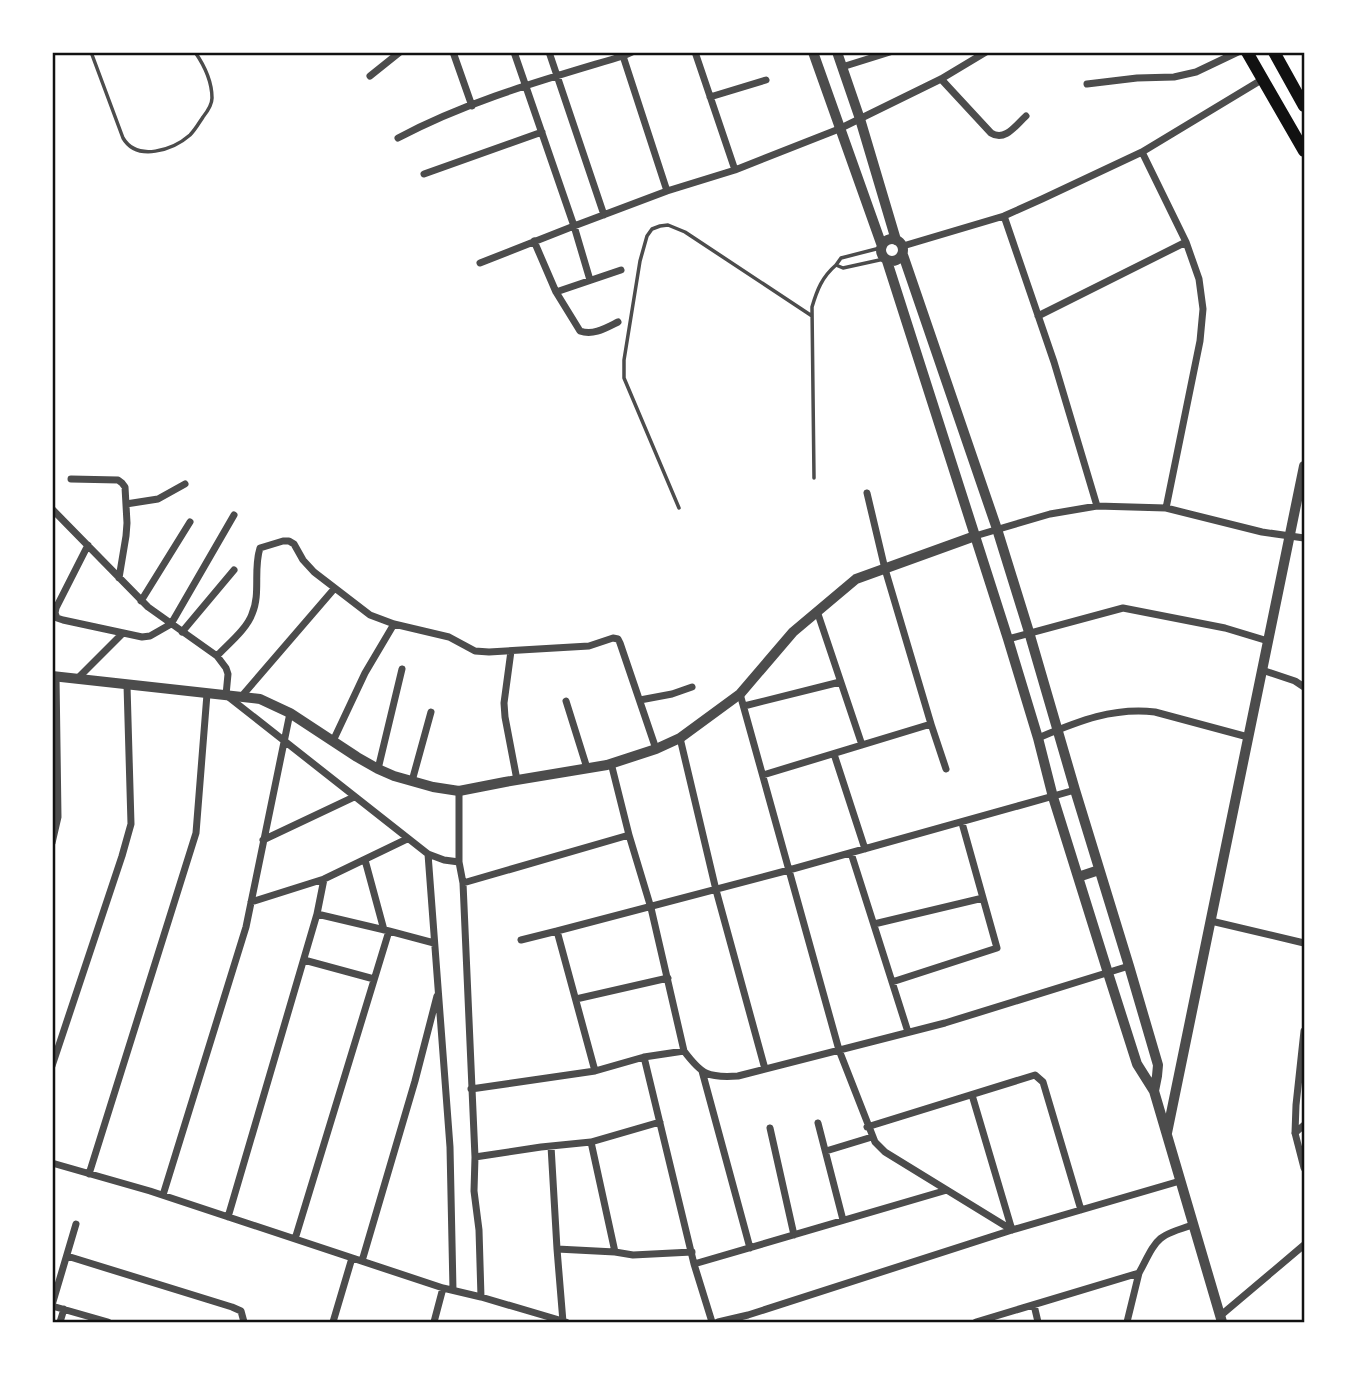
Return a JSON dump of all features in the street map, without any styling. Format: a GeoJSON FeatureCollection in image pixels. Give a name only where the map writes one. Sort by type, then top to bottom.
{"type":"FeatureCollection","features":[{"type":"Feature","properties":{"kind":"main road"},"geometry":{"type":"LineString","coordinates":[[1247,52],[1304,151]]}},
{"type":"Feature","properties":{"kind":"main road"},"geometry":{"type":"LineString","coordinates":[[1273,52],[1304,106]]}},
{"type":"Feature","properties":{"kind":"street"},"geometry":{"type":"LineString","coordinates":[[370,76],[400,52]]}},
{"type":"Feature","properties":{"kind":"street"},"geometry":{"type":"LineString","coordinates":[[453,52],[472,106]]}},
{"type":"Feature","properties":{"kind":"street"},"geometry":{"type":"LineString","coordinates":[[514,52],[575,226],[590,281]]}},
{"type":"Feature","properties":{"kind":"street"},"geometry":{"type":"LineString","coordinates":[[549,52],[604,215]]}},
{"type":"Feature","properties":{"kind":"street"},"geometry":{"type":"LineString","coordinates":[[398,138],[447,114],[632,52]]}},
{"type":"Feature","properties":{"kind":"street"},"geometry":{"type":"LineString","coordinates":[[695,52],[735,170]]}},
{"type":"Feature","properties":{"kind":"street"},"geometry":{"type":"LineString","coordinates":[[813,52],[883,253],[1008,639],[1053,797],[1108,973],[1138,1064],[1154,1091],[1221,1319],[1304,1245]]}},
{"type":"Feature","properties":{"kind":"street"},"geometry":{"type":"LineString","coordinates":[[836,52],[997,529],[1029,632],[1158,1065],[1154,1091]]}},
{"type":"Feature","properties":{"kind":"street"},"geometry":{"type":"LineString","coordinates":[[842,67],[890,52]]}},
{"type":"Feature","properties":{"kind":"street"},"geometry":{"type":"LineString","coordinates":[[480,263],[839,129],[941,79],[986,52]]}},
{"type":"Feature","properties":{"kind":"street"},"geometry":{"type":"LineString","coordinates":[[1087,84],[1185,75],[1238,52]]}},
{"type":"Feature","properties":{"kind":"street"},"geometry":{"type":"LineString","coordinates":[[622,54],[667,191]]}},
{"type":"Feature","properties":{"kind":"street"},"geometry":{"type":"LineString","coordinates":[[941,79],[996,136],[1001,137],[1026,116]]}},
{"type":"Feature","properties":{"kind":"street"},"geometry":{"type":"LineString","coordinates":[[883,253],[888,240],[901,247],[1004,216],[1042,199],[1142,152],[1263,79]]}},
{"type":"Feature","properties":{"kind":"street"},"geometry":{"type":"LineString","coordinates":[[710,97],[766,80]]}},
{"type":"Feature","properties":{"kind":"street"},"geometry":{"type":"LineString","coordinates":[[424,174],[542,132]]}},
{"type":"Feature","properties":{"kind":"street"},"geometry":{"type":"LineString","coordinates":[[1142,152],[1186,242],[1199,279],[1203,309],[1200,341],[1166,508]]}},
{"type":"Feature","properties":{"kind":"street"},"geometry":{"type":"LineString","coordinates":[[1004,216],[1054,362],[1097,506]]}},
{"type":"Feature","properties":{"kind":"street"},"geometry":{"type":"LineString","coordinates":[[534,241],[556,292],[580,331],[592,333],[618,322]]}},
{"type":"Feature","properties":{"kind":"street"},"geometry":{"type":"LineString","coordinates":[[1038,316],[1186,242]]}},
{"type":"Feature","properties":{"kind":"street"},"geometry":{"type":"LineString","coordinates":[[883,253],[898,261],[901,247]]}},
{"type":"Feature","properties":{"kind":"street"},"geometry":{"type":"LineString","coordinates":[[556,292],[621,270]]}},
{"type":"Feature","properties":{"kind":"street"},"geometry":{"type":"LineString","coordinates":[[1166,1136],[1304,466]]}},
{"type":"Feature","properties":{"kind":"street"},"geometry":{"type":"LineString","coordinates":[[72,479],[118,480],[125,487],[126,537],[119,578]]}},
{"type":"Feature","properties":{"kind":"street"},"geometry":{"type":"LineString","coordinates":[[126,504],[158,499],[185,484]]}},
{"type":"Feature","properties":{"kind":"street"},"geometry":{"type":"LineString","coordinates":[[867,493],[885,569],[946,769]]}},
{"type":"Feature","properties":{"kind":"street"},"geometry":{"type":"LineString","coordinates":[[52,844],[58,817],[54,676],[260,699],[290,713],[378,769],[394,776],[459,792],[611,764],[656,750],[680,738],[740,694],[793,632],[856,579],[997,529],[1050,514],[1097,506],[1166,508],[1262,533],[1304,538]]}},
{"type":"Feature","properties":{"kind":"street"},"geometry":{"type":"LineString","coordinates":[[52,509],[141,601],[217,656],[228,674],[226,695]]}},
{"type":"Feature","properties":{"kind":"street"},"geometry":{"type":"LineString","coordinates":[[88,545],[55,608],[57,618],[122,634],[150,636],[171,624],[234,515]]}},
{"type":"Feature","properties":{"kind":"street"},"geometry":{"type":"LineString","coordinates":[[141,601],[190,522]]}},
{"type":"Feature","properties":{"kind":"street"},"geometry":{"type":"LineString","coordinates":[[217,656],[249,621],[253,612],[257,556],[260,548],[289,541],[314,572],[370,615],[394,624],[449,637],[475,651],[589,646],[607,639],[618,639],[656,750]]}},
{"type":"Feature","properties":{"kind":"street"},"geometry":{"type":"LineString","coordinates":[[182,632],[234,570]]}},
{"type":"Feature","properties":{"kind":"street"},"geometry":{"type":"LineString","coordinates":[[241,696],[334,589]]}},
{"type":"Feature","properties":{"kind":"street"},"geometry":{"type":"LineString","coordinates":[[1008,639],[1123,608],[1224,628],[1268,640]]}},
{"type":"Feature","properties":{"kind":"street"},"geometry":{"type":"LineString","coordinates":[[817,611],[862,745]]}},
{"type":"Feature","properties":{"kind":"street"},"geometry":{"type":"LineString","coordinates":[[333,741],[365,673],[394,624]]}},
{"type":"Feature","properties":{"kind":"street"},"geometry":{"type":"LineString","coordinates":[[77,679],[122,634]]}},
{"type":"Feature","properties":{"kind":"street"},"geometry":{"type":"LineString","coordinates":[[512,651],[504,703],[517,780]]}},
{"type":"Feature","properties":{"kind":"street"},"geometry":{"type":"LineString","coordinates":[[378,769],[402,668]]}},
{"type":"Feature","properties":{"kind":"street"},"geometry":{"type":"LineString","coordinates":[[1262,670],[1295,681],[1304,687]]}},
{"type":"Feature","properties":{"kind":"street"},"geometry":{"type":"LineString","coordinates":[[744,706],[840,682]]}},
{"type":"Feature","properties":{"kind":"street"},"geometry":{"type":"LineString","coordinates":[[52,1066],[131,824],[127,685]]}},
{"type":"Feature","properties":{"kind":"street"},"geometry":{"type":"LineString","coordinates":[[640,700],[692,687]]}},
{"type":"Feature","properties":{"kind":"street"},"geometry":{"type":"LineString","coordinates":[[89,1174],[196,833],[207,694]]}},
{"type":"Feature","properties":{"kind":"street"},"geometry":{"type":"LineString","coordinates":[[740,694],[839,1050],[874,1142],[1012,1230]]}},
{"type":"Feature","properties":{"kind":"street"},"geometry":{"type":"LineString","coordinates":[[226,695],[428,855],[460,862]]}},
{"type":"Feature","properties":{"kind":"street"},"geometry":{"type":"LineString","coordinates":[[566,701],[587,768]]}},
{"type":"Feature","properties":{"kind":"street"},"geometry":{"type":"LineString","coordinates":[[1038,738],[1099,715],[1139,710],[1248,737]]}},
{"type":"Feature","properties":{"kind":"street"},"geometry":{"type":"LineString","coordinates":[[412,781],[431,712]]}},
{"type":"Feature","properties":{"kind":"street"},"geometry":{"type":"LineString","coordinates":[[163,1195],[246,927],[290,713]]}},
{"type":"Feature","properties":{"kind":"street"},"geometry":{"type":"LineString","coordinates":[[763,775],[931,724]]}},
{"type":"Feature","properties":{"kind":"street"},"geometry":{"type":"LineString","coordinates":[[680,738],[716,890],[765,1069]]}},
{"type":"Feature","properties":{"kind":"street"},"geometry":{"type":"LineString","coordinates":[[834,754],[866,849]]}},
{"type":"Feature","properties":{"kind":"street"},"geometry":{"type":"LineString","coordinates":[[611,764],[651,908],[684,1051],[702,1071],[718,1077],[738,1076],[945,1023],[1129,966]]}},
{"type":"Feature","properties":{"kind":"street"},"geometry":{"type":"LineString","coordinates":[[521,940],[651,908],[1075,790]]}},
{"type":"Feature","properties":{"kind":"street"},"geometry":{"type":"LineString","coordinates":[[459,792],[475,1157],[474,1191],[479,1230],[481,1297]]}},
{"type":"Feature","properties":{"kind":"street"},"geometry":{"type":"LineString","coordinates":[[263,840],[354,797]]}},
{"type":"Feature","properties":{"kind":"street"},"geometry":{"type":"LineString","coordinates":[[892,982],[997,948],[962,823]]}},
{"type":"Feature","properties":{"kind":"street"},"geometry":{"type":"LineString","coordinates":[[463,883],[629,835]]}},
{"type":"Feature","properties":{"kind":"street"},"geometry":{"type":"LineString","coordinates":[[251,902],[324,879],[407,839]]}},
{"type":"Feature","properties":{"kind":"street"},"geometry":{"type":"LineString","coordinates":[[851,853],[908,1032]]}},
{"type":"Feature","properties":{"kind":"street"},"geometry":{"type":"LineString","coordinates":[[428,855],[450,1147],[453,1290]]}},
{"type":"Feature","properties":{"kind":"street"},"geometry":{"type":"LineString","coordinates":[[295,1239],[387,930],[365,860]]}},
{"type":"Feature","properties":{"kind":"street"},"geometry":{"type":"LineString","coordinates":[[1078,877],[1099,870]]}},
{"type":"Feature","properties":{"kind":"street"},"geometry":{"type":"LineString","coordinates":[[228,1217],[304,960],[324,879]]}},
{"type":"Feature","properties":{"kind":"street"},"geometry":{"type":"LineString","coordinates":[[874,925],[983,898]]}},
{"type":"Feature","properties":{"kind":"street"},"geometry":{"type":"LineString","coordinates":[[317,914],[434,943]]}},
{"type":"Feature","properties":{"kind":"street"},"geometry":{"type":"LineString","coordinates":[[1211,922],[1304,943]]}},
{"type":"Feature","properties":{"kind":"street"},"geometry":{"type":"LineString","coordinates":[[557,931],[595,1071]]}},
{"type":"Feature","properties":{"kind":"street"},"geometry":{"type":"LineString","coordinates":[[304,960],[374,979]]}},
{"type":"Feature","properties":{"kind":"street"},"geometry":{"type":"LineString","coordinates":[[576,999],[668,978]]}},
{"type":"Feature","properties":{"kind":"street"},"geometry":{"type":"LineString","coordinates":[[362,1261],[415,1081],[438,990]]}},
{"type":"Feature","properties":{"kind":"street"},"geometry":{"type":"LineString","coordinates":[[1304,1031],[1295,1133],[1304,1168]]}},
{"type":"Feature","properties":{"kind":"street"},"geometry":{"type":"LineString","coordinates":[[471,1089],[595,1071],[644,1057],[684,1051]]}},
{"type":"Feature","properties":{"kind":"street"},"geometry":{"type":"LineString","coordinates":[[644,1057],[694,1264],[712,1322]]}},
{"type":"Feature","properties":{"kind":"street"},"geometry":{"type":"LineString","coordinates":[[702,1071],[750,1248]]}},
{"type":"Feature","properties":{"kind":"street"},"geometry":{"type":"LineString","coordinates":[[867,1127],[1035,1074],[1043,1082],[1081,1210]]}},
{"type":"Feature","properties":{"kind":"street"},"geometry":{"type":"LineString","coordinates":[[972,1095],[1012,1230]]}},
{"type":"Feature","properties":{"kind":"street"},"geometry":{"type":"LineString","coordinates":[[475,1157],[591,1142],[660,1122]]}},
{"type":"Feature","properties":{"kind":"street"},"geometry":{"type":"LineString","coordinates":[[818,1123],[843,1220]]}},
{"type":"Feature","properties":{"kind":"street"},"geometry":{"type":"LineString","coordinates":[[1295,1133],[1304,1125]]}},
{"type":"Feature","properties":{"kind":"street"},"geometry":{"type":"LineString","coordinates":[[770,1128],[794,1235]]}},
{"type":"Feature","properties":{"kind":"street"},"geometry":{"type":"LineString","coordinates":[[825,1151],[872,1137]]}},
{"type":"Feature","properties":{"kind":"street"},"geometry":{"type":"LineString","coordinates":[[591,1142],[615,1252]]}},
{"type":"Feature","properties":{"kind":"street"},"geometry":{"type":"LineString","coordinates":[[52,1163],[163,1195],[443,1288],[481,1297],[549,1320],[564,1322],[551,1146]]}},
{"type":"Feature","properties":{"kind":"street"},"geometry":{"type":"LineString","coordinates":[[718,1322],[749,1319],[1012,1230],[1180,1181]]}},
{"type":"Feature","properties":{"kind":"street"},"geometry":{"type":"LineString","coordinates":[[694,1264],[947,1189]]}},
{"type":"Feature","properties":{"kind":"street"},"geometry":{"type":"LineString","coordinates":[[76,1224],[52,1305],[108,1322]]}},
{"type":"Feature","properties":{"kind":"street"},"geometry":{"type":"LineString","coordinates":[[1127,1322],[1139,1273],[1156,1241],[1167,1233],[1193,1225]]}},
{"type":"Feature","properties":{"kind":"street"},"geometry":{"type":"LineString","coordinates":[[557,1249],[633,1255],[692,1252]]}},
{"type":"Feature","properties":{"kind":"street"},"geometry":{"type":"LineString","coordinates":[[67,1256],[232,1307],[241,1311],[244,1322]]}},
{"type":"Feature","properties":{"kind":"street"},"geometry":{"type":"LineString","coordinates":[[333,1322],[352,1258]]}},
{"type":"Feature","properties":{"kind":"street"},"geometry":{"type":"LineString","coordinates":[[976,1322],[1139,1273]]}},
{"type":"Feature","properties":{"kind":"street"},"geometry":{"type":"LineString","coordinates":[[434,1322],[443,1288]]}},
{"type":"Feature","properties":{"kind":"street"},"geometry":{"type":"LineString","coordinates":[[1034,1305],[1038,1322]]}},
{"type":"Feature","properties":{"kind":"street"},"geometry":{"type":"LineString","coordinates":[[60,1322],[64,1309]]}},
{"type":"Feature","properties":{"kind":"lane"},"geometry":{"type":"LineString","coordinates":[[91,52],[127,146],[146,152],[179,143],[192,134],[208,109],[212,99],[207,71],[195,52]]}},
{"type":"Feature","properties":{"kind":"lane"},"geometry":{"type":"LineString","coordinates":[[679,508],[624,378],[624,360],[640,261],[647,236],[652,229],[668,225],[685,232],[812,316]]}},
{"type":"Feature","properties":{"kind":"lane"},"geometry":{"type":"LineString","coordinates":[[836,265],[843,268],[883,253]]}},
{"type":"Feature","properties":{"kind":"lane"},"geometry":{"type":"LineString","coordinates":[[814,478],[812,307],[824,276],[841,258],[883,253]]}}]}
